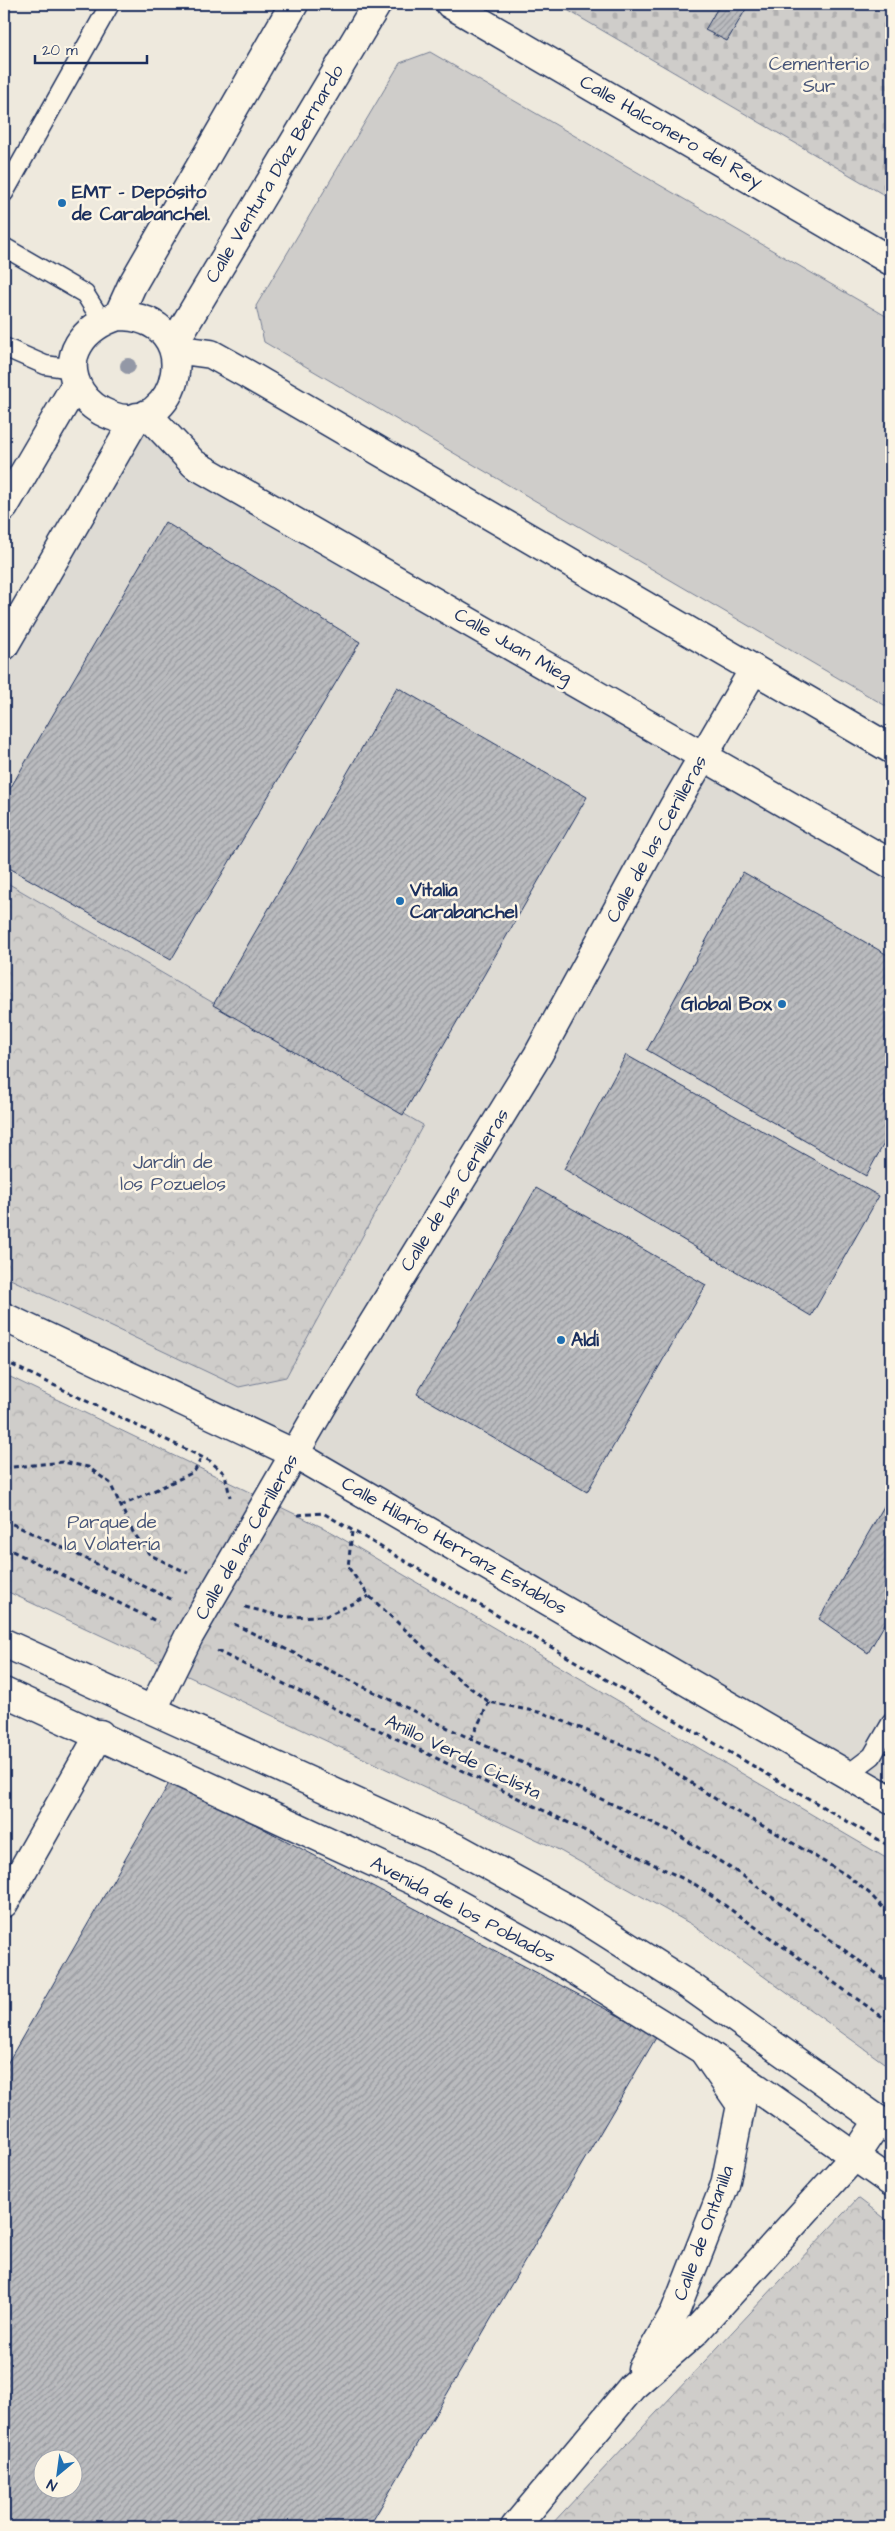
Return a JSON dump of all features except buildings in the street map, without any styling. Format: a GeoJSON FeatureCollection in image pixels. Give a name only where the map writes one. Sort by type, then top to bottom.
{"type":"FeatureCollection","features":[{"type":"Feature","properties":{"kind":"street"},"geometry":{"type":"LineString","coordinates":[[110,318],[132,285],[294,4]]}},
{"type":"Feature","properties":{"kind":"street","name":"Calle Ventura Díaz Bernardo"},"geometry":{"type":"LineString","coordinates":[[172,346],[377,4]]}},
{"type":"Feature","properties":{"kind":"street","name":"Calle Halconero del Rey"},"geometry":{"type":"LineString","coordinates":[[450,4],[891,261]]}},
{"type":"Feature","properties":{"kind":"street"},"geometry":{"type":"LineString","coordinates":[[4,507],[74,376],[75,354],[80,340],[90,329],[110,318],[133,316],[148,320],[161,330],[172,346],[177,368],[173,386],[162,403],[142,416],[4,646]]}},
{"type":"Feature","properties":{"kind":"street"},"geometry":{"type":"LineString","coordinates":[[172,346],[211,354],[233,366],[891,749]]}},
{"type":"Feature","properties":{"kind":"street"},"geometry":{"type":"LineString","coordinates":[[74,376],[85,400],[100,412],[118,418],[142,416]]}},
{"type":"Feature","properties":{"kind":"street","name":"Calle Juan Mieg"},"geometry":{"type":"LineString","coordinates":[[142,416],[194,464],[891,864]]}},
{"type":"Feature","properties":{"kind":"street","name":"Calle de las Cerilleras"},"geometry":{"type":"LineString","coordinates":[[153,1709],[189,1636],[324,1403],[538,1054],[704,755],[754,669]]}},
{"type":"Feature","properties":{"kind":"street","name":"Calle Hilario Herranz Establos"},"geometry":{"type":"LineString","coordinates":[[4,1317],[295,1454],[891,1800]]}},
{"type":"Feature","properties":{"kind":"street"},"geometry":{"type":"LineString","coordinates":[[4,1643],[460,1849],[575,1913],[690,1986],[885,2125]]}},
{"type":"Feature","properties":{"kind":"street","name":"Avenida de los Poblados"},"geometry":{"type":"LineString","coordinates":[[4,1692],[100,1734],[425,1886],[560,1961],[703,2050],[891,2182]]}},
{"type":"Feature","properties":{"kind":"street"},"geometry":{"type":"LineString","coordinates":[[4,1903],[100,1734]]}},
{"type":"Feature","properties":{"kind":"street","name":"Calle de Ontanilla"},"geometry":{"type":"LineString","coordinates":[[632,2387],[676,2312],[725,2185],[741,2105],[703,2050]]}},
{"type":"Feature","properties":{"kind":"street","name":"Calle de Ontanilla"},"geometry":{"type":"LineString","coordinates":[[515,2527],[632,2387],[695,2332],[885,2125]]}},
{"type":"Feature","properties":{"kind":"lane"},"geometry":{"type":"LineString","coordinates":[[4,193],[110,4]]}},
{"type":"Feature","properties":{"kind":"lane"},"geometry":{"type":"LineString","coordinates":[[4,246],[85,294],[110,318]]}},
{"type":"Feature","properties":{"kind":"lane"},"geometry":{"type":"LineString","coordinates":[[4,347],[74,376]]}},
{"type":"Feature","properties":{"kind":"lane"},"geometry":{"type":"LineString","coordinates":[[847,1775],[872,1756],[891,1723]]}},
{"type":"Feature","properties":{"kind":"path"},"geometry":{"type":"LineString","coordinates":[[4,1361],[210,1461],[225,1474],[230,1499]]}},
{"type":"Feature","properties":{"kind":"path"},"geometry":{"type":"LineString","coordinates":[[121,1506],[194,1472],[202,1457]]}},
{"type":"Feature","properties":{"kind":"path"},"geometry":{"type":"LineString","coordinates":[[4,1468],[63,1462],[88,1467],[110,1483],[133,1532],[150,1555],[191,1574],[187,1581]]}},
{"type":"Feature","properties":{"kind":"path"},"geometry":{"type":"LineString","coordinates":[[295,1515],[323,1514],[891,1847]]}},
{"type":"Feature","properties":{"kind":"path"},"geometry":{"type":"LineString","coordinates":[[4,1520],[175,1601],[179,1594]]}},
{"type":"Feature","properties":{"kind":"path"},"geometry":{"type":"LineString","coordinates":[[352,1532],[348,1567],[369,1596],[455,1676],[488,1702],[543,1712],[652,1757],[726,1806],[776,1833],[846,1875],[869,1893],[891,1916]]}},
{"type":"Feature","properties":{"kind":"path","name":"Anillo Verde Ciclista"},"geometry":{"type":"LineString","coordinates":[[4,1547],[696,1885],[891,2023]]}},
{"type":"Feature","properties":{"kind":"path"},"geometry":{"type":"LineString","coordinates":[[240,1605],[258,1612],[286,1617],[326,1616],[369,1596]]}},
{"type":"Feature","properties":{"kind":"path"},"geometry":{"type":"LineString","coordinates":[[232,1622],[470,1739],[675,1833],[743,1876],[891,1984]]}},
{"type":"Feature","properties":{"kind":"path"},"geometry":{"type":"LineString","coordinates":[[470,1739],[488,1702]]}},
{"type":"Feature","properties":{"kind":"shaded area"},"geometry":{"type":"Polygon","coordinates":[[[137,417],[891,864],[891,1800],[354,1487],[4,1317],[4,646],[137,417]]]}},
{"type":"Feature","properties":{"kind":"green space","name":"Cementerio Sur"},"geometry":{"type":"Polygon","coordinates":[[[557,4],[891,4],[891,199],[557,4]]]}},
{"type":"Feature","properties":{"kind":"green space"},"geometry":{"type":"Polygon","coordinates":[[[430,52],[891,319],[891,709],[264,342],[256,306],[400,63],[430,52]]]}},
{"type":"Feature","properties":{"kind":"green space","name":"Jardín de los Pozuelos"},"geometry":{"type":"Polygon","coordinates":[[[4,881],[423,1125],[286,1377],[239,1387],[4,1276],[4,881]]]}},
{"type":"Feature","properties":{"kind":"green space","name":"Parque de la Volatería"},"geometry":{"type":"Polygon","coordinates":[[[4,1374],[324,1528],[891,1861],[891,2068],[691,1924],[555,1848],[4,1590],[4,1374]]]}},
{"type":"Feature","properties":{"kind":"green space"},"geometry":{"type":"Polygon","coordinates":[[[858,2198],[891,2223],[891,2527],[549,2527],[858,2198]]]}},
{"type":"Feature","properties":{"kind":"place","name":"EMT - Depósito de Carabanchel."},"geometry":{"type":"Point","coordinates":[62,203]}},
{"type":"Feature","properties":{"kind":"place","name":"Vitalia Carabanchel"},"geometry":{"type":"Point","coordinates":[400,901]}},
{"type":"Feature","properties":{"kind":"place","name":"Global Box"},"geometry":{"type":"Point","coordinates":[782,1004]}},
{"type":"Feature","properties":{"kind":"place","name":"Aldi"},"geometry":{"type":"Point","coordinates":[561,1340]}}]}
